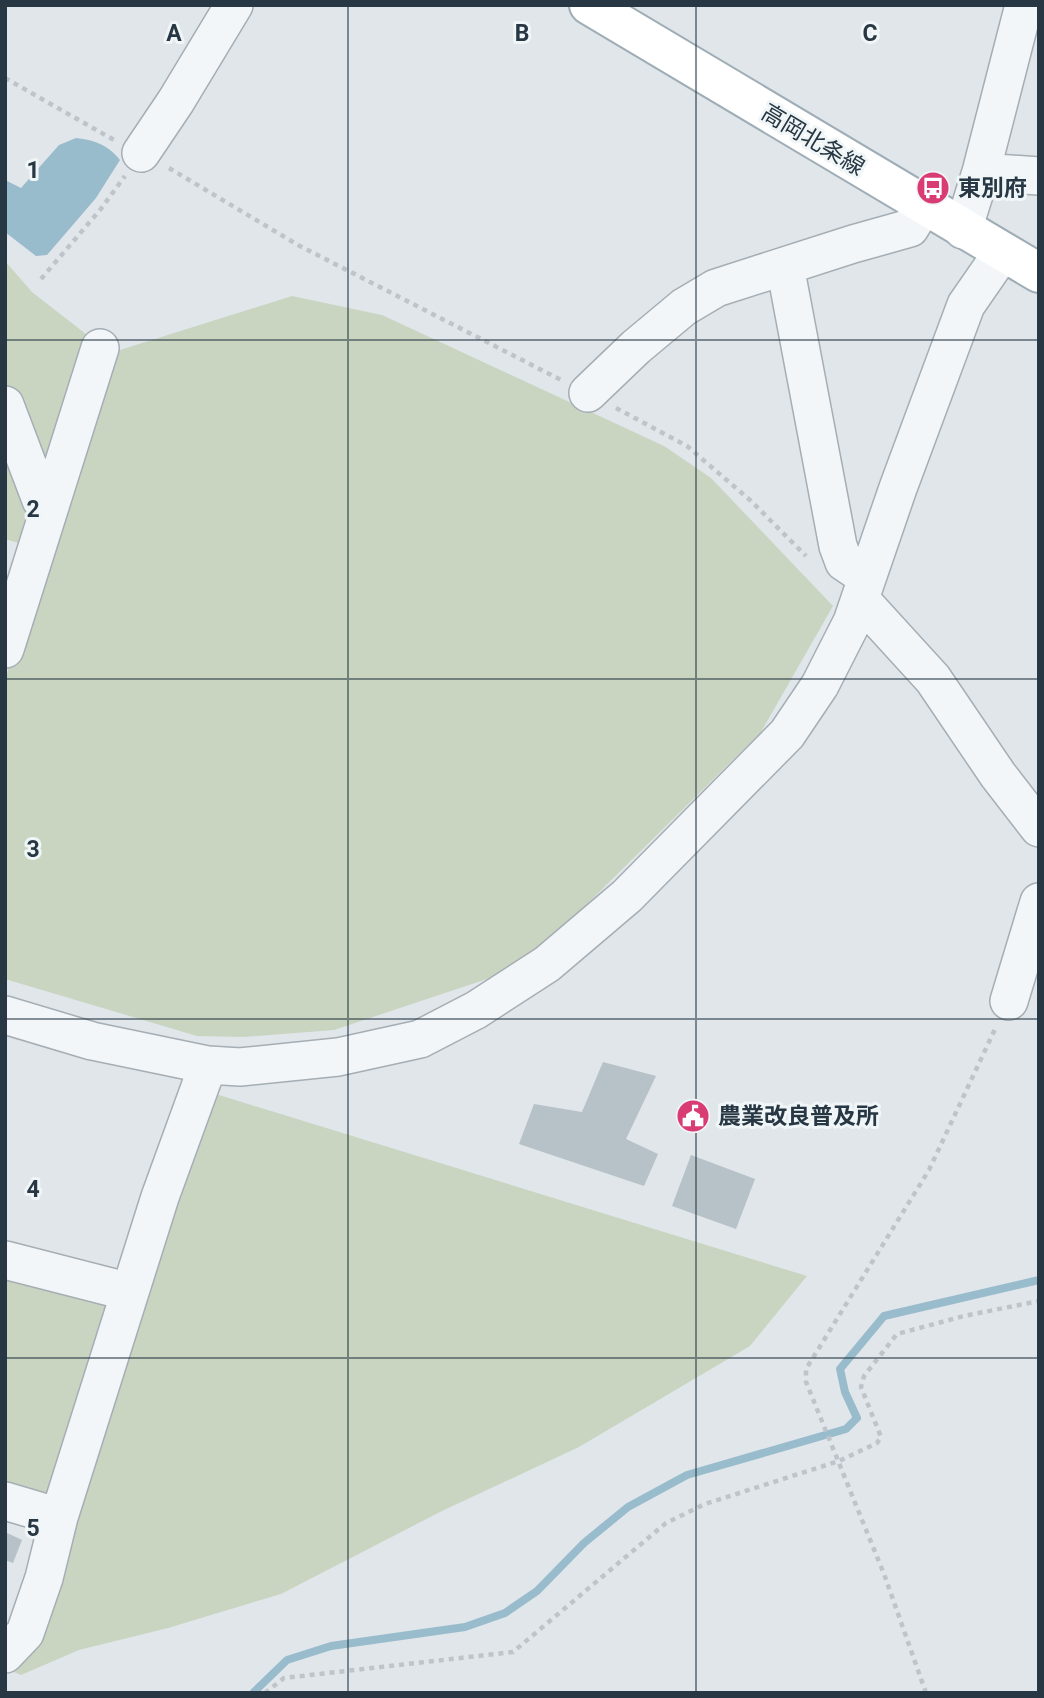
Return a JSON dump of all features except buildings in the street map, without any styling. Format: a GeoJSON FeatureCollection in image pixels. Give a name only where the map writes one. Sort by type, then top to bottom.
{"type":"FeatureCollection","features":[{"type":"Feature","properties":{"kind":"main road","name":"高岡北条線"},"geometry":{"type":"LineString","coordinates":[[589,5],[1039,273]]}},
{"type":"Feature","properties":{"kind":"street"},"geometry":{"type":"LineString","coordinates":[[141,153],[176,101],[233,5]]}},
{"type":"Feature","properties":{"kind":"street"},"geometry":{"type":"LineString","coordinates":[[963,230],[981,172],[1024,5]]}},
{"type":"Feature","properties":{"kind":"street"},"geometry":{"type":"LineString","coordinates":[[981,172],[1039,176]]}},
{"type":"Feature","properties":{"kind":"street"},"geometry":{"type":"LineString","coordinates":[[588,393],[636,347],[684,307],[716,288],[910,228],[924,205]]}},
{"type":"Feature","properties":{"kind":"street"},"geometry":{"type":"LineString","coordinates":[[5,1015],[92,1041],[208,1065],[240,1067],[338,1057],[420,1039],[477,1010],[547,964],[627,896],[787,734],[820,685],[852,622],[967,305],[1002,253]]}},
{"type":"Feature","properties":{"kind":"street"},"geometry":{"type":"LineString","coordinates":[[785,266],[838,546],[844,562],[933,679],[998,775],[1039,828]]}},
{"type":"Feature","properties":{"kind":"street"},"geometry":{"type":"LineString","coordinates":[[5,649],[19,557],[50,505],[100,348]]}},
{"type":"Feature","properties":{"kind":"street"},"geometry":{"type":"LineString","coordinates":[[5,405],[41,500],[50,505]]}},
{"type":"Feature","properties":{"kind":"street"},"geometry":{"type":"LineString","coordinates":[[1009,1001],[1039,902]]}},
{"type":"Feature","properties":{"kind":"street"},"geometry":{"type":"LineString","coordinates":[[5,1654],[26,1633],[44,1578],[59,1517],[160,1197],[208,1065]]}},
{"type":"Feature","properties":{"kind":"street"},"geometry":{"type":"LineString","coordinates":[[5,1260],[130,1292]]}},
{"type":"Feature","properties":{"kind":"street"},"geometry":{"type":"LineString","coordinates":[[5,1501],[59,1517]]}},
{"type":"Feature","properties":{"kind":"path"},"geometry":{"type":"LineString","coordinates":[[5,78],[186,177],[298,245],[687,446],[750,500],[814,563]]}},
{"type":"Feature","properties":{"kind":"path"},"geometry":{"type":"LineString","coordinates":[[41,279],[100,211],[141,153]]}},
{"type":"Feature","properties":{"kind":"path"},"geometry":{"type":"LineString","coordinates":[[926,1693],[884,1574],[806,1382],[806,1369],[929,1170],[1009,1001]]}},
{"type":"Feature","properties":{"kind":"path"},"geometry":{"type":"LineString","coordinates":[[265,1693],[284,1678],[513,1652],[666,1523],[705,1504],[839,1461],[877,1443],[881,1437],[861,1387],[864,1376],[897,1334],[964,1316],[1039,1301]]}},
{"type":"Feature","properties":{"kind":"green space"},"geometry":{"type":"Polygon","coordinates":[[[5,261],[32,292],[91,338],[25,545],[5,539],[5,261]]]}},
{"type":"Feature","properties":{"kind":"green space"},"geometry":{"type":"Polygon","coordinates":[[[292,296],[382,315],[664,446],[711,478],[833,606],[761,732],[572,919],[508,972],[334,1030],[244,1037],[197,1036],[5,979],[5,680],[110,347],[120,350],[292,296]]]}},
{"type":"Feature","properties":{"kind":"green space"},"geometry":{"type":"Polygon","coordinates":[[[219,1095],[807,1276],[750,1346],[579,1447],[442,1511],[281,1594],[168,1628],[79,1650],[21,1675],[14,1672],[38,1627],[204,1101],[219,1095]]]}},
{"type":"Feature","properties":{"kind":"green space"},"geometry":{"type":"Polygon","coordinates":[[[5,1271],[105,1301],[110,1316],[57,1493],[41,1501],[5,1490],[5,1271]]]}},
{"type":"Feature","properties":{"kind":"water"},"geometry":{"type":"Polygon","coordinates":[[[76,138],[101,144],[120,160],[96,198],[47,255],[36,256],[5,232],[5,180],[21,188],[59,145],[76,138]]]}},
{"type":"Feature","properties":{"kind":"waterway"},"geometry":{"type":"LineString","coordinates":[[253,1693],[287,1660],[331,1646],[465,1627],[505,1613],[537,1591],[584,1543],[628,1507],[687,1475],[846,1429],[857,1418],[845,1392],[840,1369],[884,1316],[1039,1280]]}},
{"type":"Feature","properties":{"kind":"place","name":"東別府"},"geometry":{"type":"Point","coordinates":[933,188]}},
{"type":"Feature","properties":{"kind":"place","name":"農業改良普及所"},"geometry":{"type":"Point","coordinates":[693,1116]}}]}
